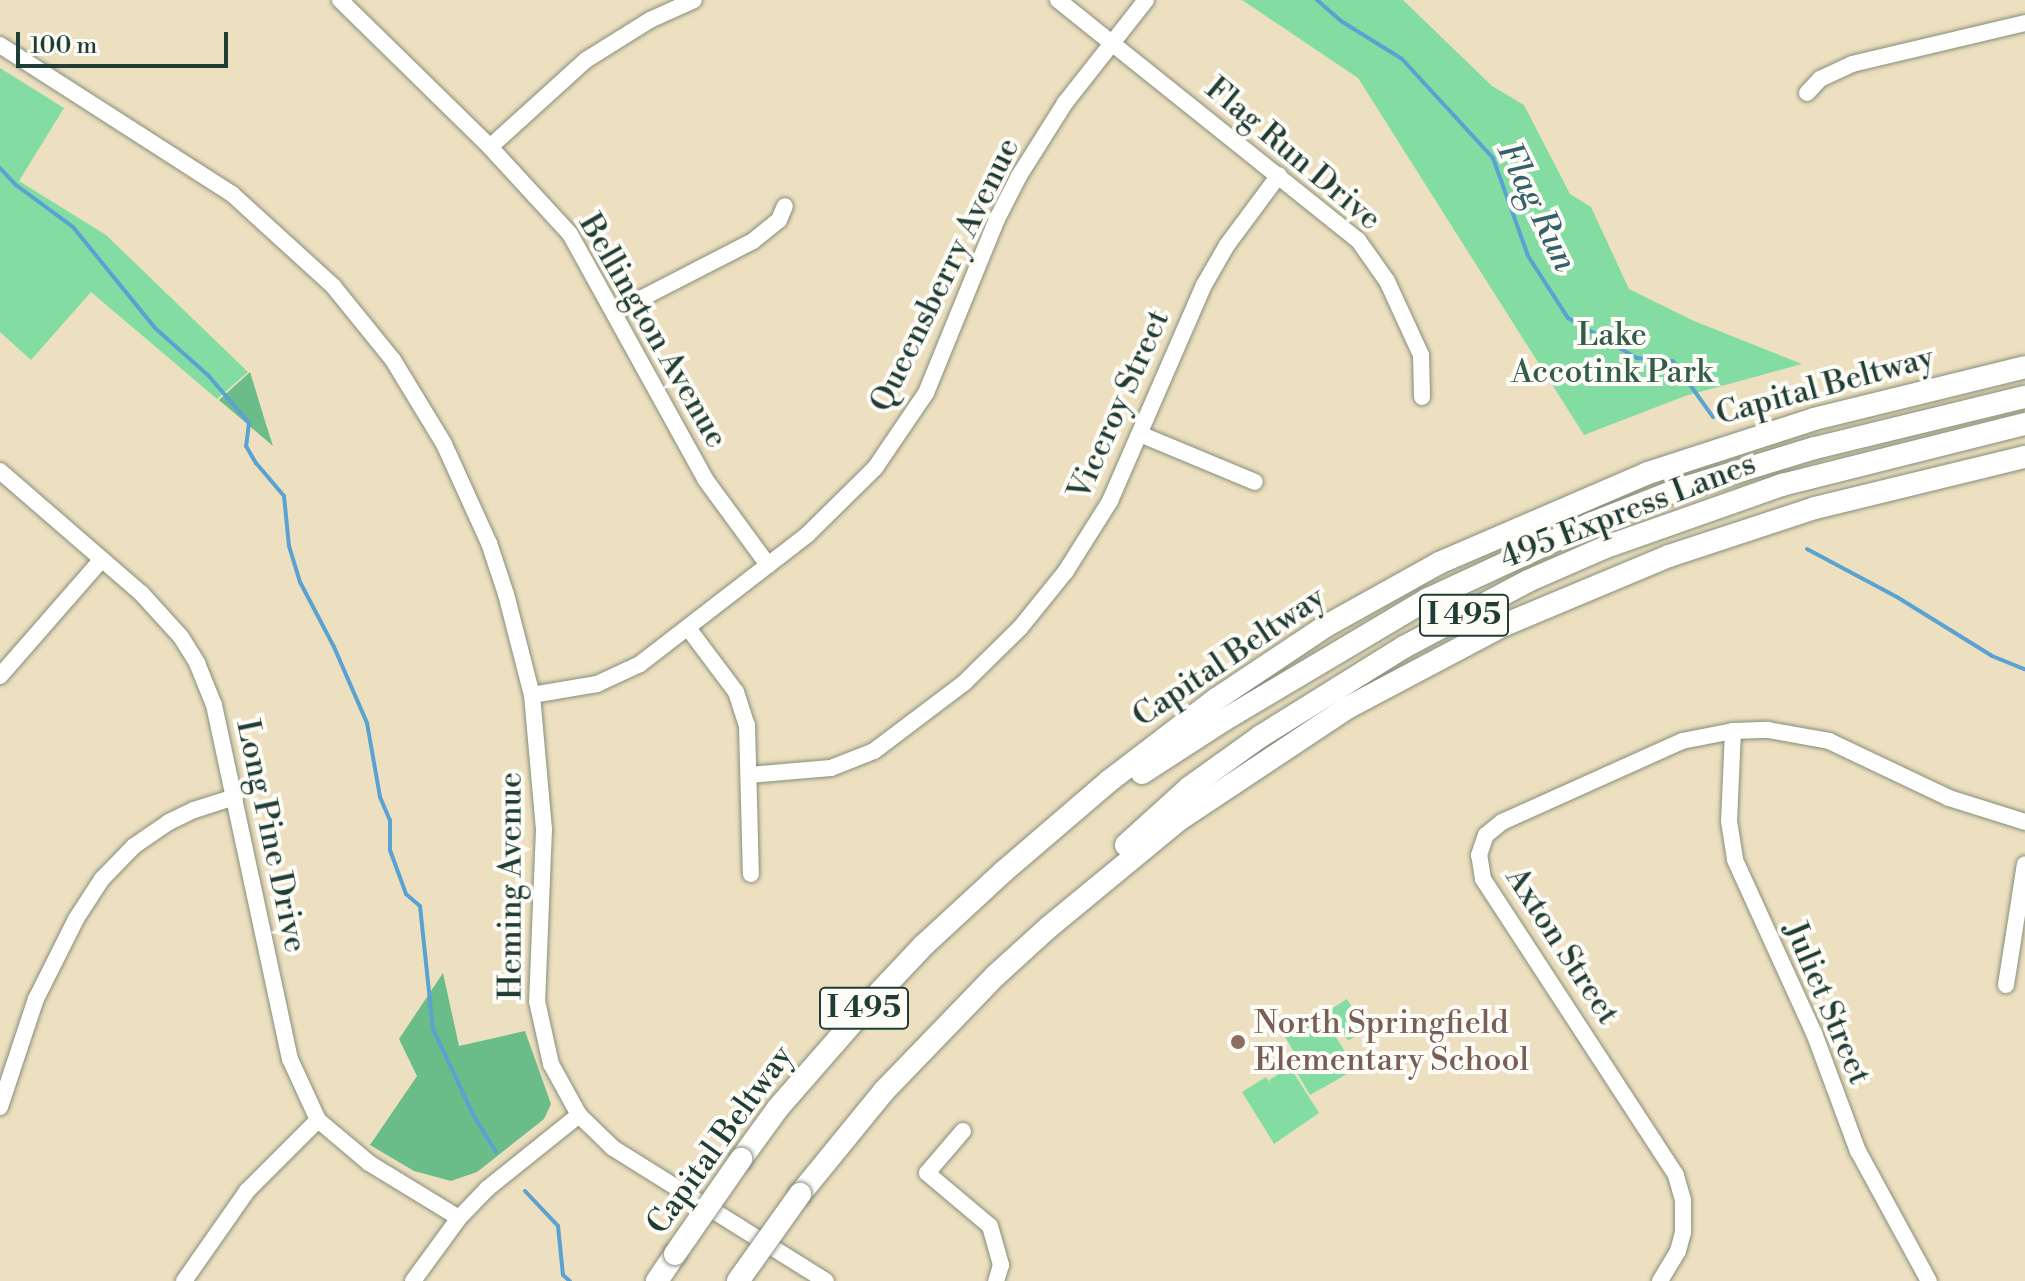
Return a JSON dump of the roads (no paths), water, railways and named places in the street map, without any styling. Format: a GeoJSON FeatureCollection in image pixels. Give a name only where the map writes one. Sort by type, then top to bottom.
{"type":"FeatureCollection","features":[{"type":"Feature","properties":{"kind":"highway","name":"Capital Beltway"},"geometry":{"type":"LineString","coordinates":[[657,1281],[778,1108],[924,945],[1109,781],[1215,700],[1326,626],[1439,563],[1576,501],[1718,448],[1814,419],[2025,367]]}},
{"type":"Feature","properties":{"kind":"highway","name":"495 Express Lanes"},"geometry":{"type":"LineString","coordinates":[[1003,872],[1224,720],[1428,599],[1504,562],[1660,497],[1742,470],[2025,397]]}},
{"type":"Feature","properties":{"kind":"highway","name":"495 Express Lanes"},"geometry":{"type":"LineString","coordinates":[[995,976],[1190,787],[1331,690],[1432,632],[1528,581],[1703,511],[1795,481],[2025,424]]}},
{"type":"Feature","properties":{"kind":"highway","name":"I 495"},"geometry":{"type":"LineString","coordinates":[[738,1281],[800,1194],[884,1091],[995,976],[1090,890],[1180,819],[1347,708],[1434,659],[1565,597],[1669,556],[1815,508],[2025,457]]}},
{"type":"Feature","properties":{"kind":"street","name":"Bellington Avenue"},"geometry":{"type":"LineString","coordinates":[[340,0],[490,147],[570,234],[615,312],[671,423],[705,479],[768,565]]}},
{"type":"Feature","properties":{"kind":"street"},"geometry":{"type":"LineString","coordinates":[[490,147],[586,60],[650,20],[694,0]]}},
{"type":"Feature","properties":{"kind":"street","name":"Flag Run Drive"},"geometry":{"type":"LineString","coordinates":[[1058,0],[1342,225],[1378,265],[1421,355],[1422,397]]}},
{"type":"Feature","properties":{"kind":"street","name":"Queensberry Avenue"},"geometry":{"type":"LineString","coordinates":[[532,695],[615,678],[688,628],[847,499],[904,429],[942,360],[980,260],[1019,176],[1065,103],[1146,0]]}},
{"type":"Feature","properties":{"kind":"street"},"geometry":{"type":"LineString","coordinates":[[1807,93],[1820,79],[1852,64],[2025,23]]}},
{"type":"Feature","properties":{"kind":"street","name":"Heming Avenue"},"geometry":{"type":"LineString","coordinates":[[0,45],[232,194],[297,250],[356,313],[422,405],[469,495],[506,594],[532,695],[544,829],[536,984],[539,1018],[551,1064],[579,1115],[621,1154],[826,1281]]}},
{"type":"Feature","properties":{"kind":"street","name":"Viceroy Street"},"geometry":{"type":"LineString","coordinates":[[749,775],[809,773],[856,760],[891,740],[964,683],[1020,628],[1066,571],[1110,501],[1142,435],[1183,328],[1204,285],[1227,245],[1279,175]]}},
{"type":"Feature","properties":{"kind":"street"},"geometry":{"type":"LineString","coordinates":[[615,312],[753,241],[779,220],[785,206]]}},
{"type":"Feature","properties":{"kind":"street"},"geometry":{"type":"LineString","coordinates":[[1142,435],[1255,482]]}},
{"type":"Feature","properties":{"kind":"street","name":"Long Pine Drive"},"geometry":{"type":"LineString","coordinates":[[0,471],[160,612],[197,663],[214,705],[290,1059],[318,1120],[369,1163],[459,1218]]}},
{"type":"Feature","properties":{"kind":"street"},"geometry":{"type":"LineString","coordinates":[[0,676],[102,559]]}},
{"type":"Feature","properties":{"kind":"street"},"geometry":{"type":"LineString","coordinates":[[688,628],[730,683],[741,703],[747,725],[751,874]]}},
{"type":"Feature","properties":{"kind":"street","name":"Axton Street"},"geometry":{"type":"LineString","coordinates":[[1660,1281],[1678,1251],[1683,1232],[1683,1200],[1676,1175],[1483,879],[1479,855],[1486,835],[1502,822],[1682,741],[1733,731],[1768,730],[1829,741],[1949,798],[2025,822]]}},
{"type":"Feature","properties":{"kind":"street","name":"Juliet Street"},"geometry":{"type":"LineString","coordinates":[[1733,731],[1729,821],[1735,860],[1814,1033],[1858,1151],[1929,1281]]}},
{"type":"Feature","properties":{"kind":"street"},"geometry":{"type":"LineString","coordinates":[[0,1107],[36,999],[76,919],[102,879],[134,846],[169,822],[235,797]]}},
{"type":"Feature","properties":{"kind":"street"},"geometry":{"type":"LineString","coordinates":[[2006,985],[2025,864]]}},
{"type":"Feature","properties":{"kind":"street"},"geometry":{"type":"LineString","coordinates":[[413,1281],[459,1218],[488,1188],[579,1115]]}},
{"type":"Feature","properties":{"kind":"street"},"geometry":{"type":"LineString","coordinates":[[184,1281],[247,1191],[318,1120]]}},
{"type":"Feature","properties":{"kind":"street"},"geometry":{"type":"LineString","coordinates":[[963,1131],[927,1173],[990,1226],[1001,1265],[996,1281]]}},
{"type":"Feature","properties":{"kind":"waterway","name":"Flag Run"},"geometry":{"type":"LineString","coordinates":[[1317,0],[1341,21],[1402,59],[1493,158],[1528,256],[1568,318],[1637,358],[1673,361],[1713,417]]}},
{"type":"Feature","properties":{"kind":"waterway"},"geometry":{"type":"LineString","coordinates":[[0,168],[16,185],[73,227],[155,328],[208,375],[249,423],[246,446],[284,496],[289,546],[300,582],[334,647],[367,723],[380,797],[390,820],[390,850],[406,894],[420,906],[433,1029],[474,1116],[496,1152]]}},
{"type":"Feature","properties":{"kind":"waterway","name":"Flag Run"},"geometry":{"type":"LineString","coordinates":[[1807,549],[1897,597],[1992,656],[2025,669]]}},
{"type":"Feature","properties":{"kind":"waterway"},"geometry":{"type":"LineString","coordinates":[[525,1191],[558,1226],[563,1275],[570,1281]]}},
{"type":"Feature","properties":{"kind":"place","name":"North Springfield Elementary School"},"geometry":{"type":"Point","coordinates":[1238,1042]}},
{"type":"Feature","properties":{"kind":"park label","name":"Lake Accotink Park"},"geometry":{"type":"Point","coordinates":[1612,354]}}]}
